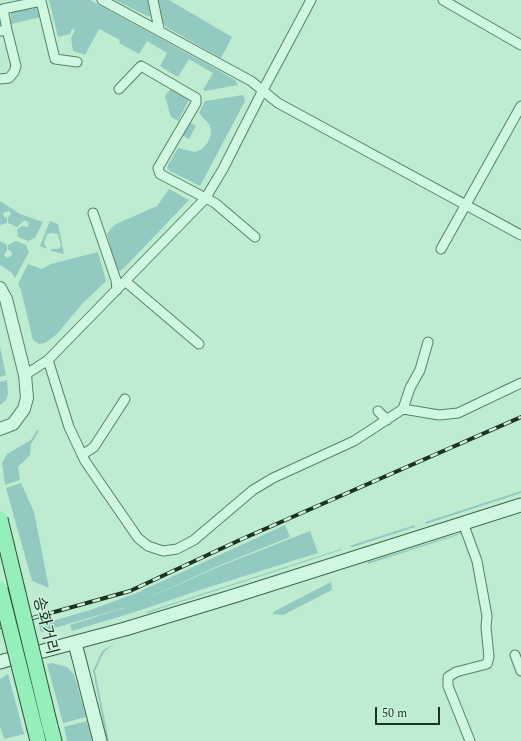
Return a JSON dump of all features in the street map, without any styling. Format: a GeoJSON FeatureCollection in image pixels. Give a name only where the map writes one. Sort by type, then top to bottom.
{"type":"FeatureCollection","features":[{"type":"Feature","properties":{"kind":"main road"},"geometry":{"type":"LineString","coordinates":[[43,651],[237,595],[521,504]]}},
{"type":"Feature","properties":{"kind":"main road","name":"송화거리"},"geometry":{"type":"LineString","coordinates":[[0,519],[54,741]]}},
{"type":"Feature","properties":{"kind":"main road"},"geometry":{"type":"LineString","coordinates":[[0,589],[37,735]]}},
{"type":"Feature","properties":{"kind":"main road"},"geometry":{"type":"LineString","coordinates":[[75,643],[100,741]]}},
{"type":"Feature","properties":{"kind":"street"},"geometry":{"type":"LineString","coordinates":[[102,0],[158,29],[251,81],[278,103],[521,235]]}},
{"type":"Feature","properties":{"kind":"street"},"geometry":{"type":"LineString","coordinates":[[153,0],[158,29]]}},
{"type":"Feature","properties":{"kind":"street"},"geometry":{"type":"LineString","coordinates":[[25,375],[48,360],[205,199],[223,169],[263,90],[312,0]]}},
{"type":"Feature","properties":{"kind":"street"},"geometry":{"type":"LineString","coordinates":[[443,0],[521,45]]}},
{"type":"Feature","properties":{"kind":"street"},"geometry":{"type":"LineString","coordinates":[[0,79],[9,78],[14,72],[16,66],[4,31],[3,9],[15,3],[41,1],[55,59],[77,62]]}},
{"type":"Feature","properties":{"kind":"street"},"geometry":{"type":"LineString","coordinates":[[119,89],[141,66],[196,98],[196,103],[158,168],[160,174],[215,203],[255,238]]}},
{"type":"Feature","properties":{"kind":"street"},"geometry":{"type":"LineString","coordinates":[[441,249],[521,106]]}},
{"type":"Feature","properties":{"kind":"street"},"geometry":{"type":"LineString","coordinates":[[93,213],[116,280],[117,290]]}},
{"type":"Feature","properties":{"kind":"street"},"geometry":{"type":"LineString","coordinates":[[125,281],[199,344]]}},
{"type":"Feature","properties":{"kind":"street"},"geometry":{"type":"LineString","coordinates":[[0,288],[6,299],[25,375],[26,398],[24,409],[13,424],[0,429]]}},
{"type":"Feature","properties":{"kind":"street"},"geometry":{"type":"LineString","coordinates":[[48,360],[69,427],[82,455],[122,518],[138,538],[148,546],[163,551],[177,549],[194,540],[253,490],[273,478],[354,442],[403,409],[410,388],[420,370],[428,342]]}},
{"type":"Feature","properties":{"kind":"street"},"geometry":{"type":"LineString","coordinates":[[403,409],[439,415],[458,413],[521,383]]}},
{"type":"Feature","properties":{"kind":"street"},"geometry":{"type":"LineString","coordinates":[[82,455],[94,447],[125,399]]}},
{"type":"Feature","properties":{"kind":"street"},"geometry":{"type":"LineString","coordinates":[[378,411],[387,420]]}},
{"type":"Feature","properties":{"kind":"street"},"geometry":{"type":"LineString","coordinates":[[463,523],[477,561],[487,616],[486,627],[489,657],[487,664],[456,672],[448,677],[448,686],[470,741]]}},
{"type":"Feature","properties":{"kind":"street"},"geometry":{"type":"LineString","coordinates":[[515,655],[521,671]]}},
{"type":"Feature","properties":{"kind":"shaded area"},"geometry":{"type":"Polygon","coordinates":[[[49,0],[90,0],[209,65],[235,80],[238,85],[205,91],[203,90],[213,73],[189,59],[178,77],[160,66],[167,53],[147,41],[139,54],[119,43],[120,40],[99,29],[85,55],[73,51],[71,38],[75,30],[72,29],[70,34],[58,37],[49,0]]]}},
{"type":"Feature","properties":{"kind":"shaded area"},"geometry":{"type":"Polygon","coordinates":[[[115,0],[149,0],[150,17],[143,14],[115,0]]]}},
{"type":"Feature","properties":{"kind":"shaded area"},"geometry":{"type":"Polygon","coordinates":[[[158,0],[169,0],[232,37],[221,58],[166,27],[162,22],[158,0]]]}},
{"type":"Feature","properties":{"kind":"shaded area"},"geometry":{"type":"Polygon","coordinates":[[[33,6],[39,10],[41,17],[11,24],[11,13],[33,6]]]}},
{"type":"Feature","properties":{"kind":"shaded area"},"geometry":{"type":"Polygon","coordinates":[[[172,87],[189,100],[178,121],[171,117],[165,96],[172,87]]]}},
{"type":"Feature","properties":{"kind":"shaded area"},"geometry":{"type":"Polygon","coordinates":[[[243,95],[245,101],[200,186],[170,171],[167,167],[178,148],[195,152],[202,149],[208,142],[211,134],[210,125],[199,113],[205,101],[243,95]]]}},
{"type":"Feature","properties":{"kind":"shaded area"},"geometry":{"type":"Polygon","coordinates":[[[189,122],[196,126],[189,139],[182,135],[189,122]]]}},
{"type":"Feature","properties":{"kind":"shaded area"},"geometry":{"type":"Polygon","coordinates":[[[169,189],[189,200],[125,267],[120,271],[116,269],[107,234],[114,225],[157,206],[169,189]]]}},
{"type":"Feature","properties":{"kind":"shaded area"},"geometry":{"type":"Polygon","coordinates":[[[0,201],[20,214],[43,222],[35,238],[28,241],[18,237],[17,229],[22,226],[28,227],[29,223],[25,220],[17,227],[8,223],[8,218],[11,214],[9,211],[3,213],[4,217],[7,218],[7,223],[0,225],[0,201]]]}},
{"type":"Feature","properties":{"kind":"shaded area"},"geometry":{"type":"Polygon","coordinates":[[[50,221],[58,224],[64,254],[51,251],[51,249],[58,249],[61,246],[58,234],[47,234],[44,243],[47,249],[40,246],[50,221]]]}},
{"type":"Feature","properties":{"kind":"shaded area"},"geometry":{"type":"Polygon","coordinates":[[[0,241],[7,245],[7,250],[4,255],[7,258],[12,255],[11,251],[8,250],[8,245],[16,241],[26,245],[29,252],[15,278],[11,272],[0,265],[0,241]]]}},
{"type":"Feature","properties":{"kind":"shaded area"},"geometry":{"type":"Polygon","coordinates":[[[98,252],[106,281],[82,304],[57,334],[45,343],[39,344],[33,340],[21,290],[18,284],[28,264],[42,269],[51,264],[98,252]]]}},
{"type":"Feature","properties":{"kind":"shaded area"},"geometry":{"type":"Polygon","coordinates":[[[0,347],[6,375],[0,377],[0,347]]]}},
{"type":"Feature","properties":{"kind":"shaded area"},"geometry":{"type":"Polygon","coordinates":[[[7,380],[8,394],[6,400],[0,405],[0,382],[7,380]]]}},
{"type":"Feature","properties":{"kind":"shaded area"},"geometry":{"type":"Polygon","coordinates":[[[37,430],[39,431],[31,444],[30,455],[18,467],[20,480],[5,485],[2,463],[7,454],[31,440],[37,430]]]}},
{"type":"Feature","properties":{"kind":"shaded area"},"geometry":{"type":"Polygon","coordinates":[[[21,483],[34,512],[49,588],[32,581],[6,488],[21,483]]]}},
{"type":"Feature","properties":{"kind":"shaded area"},"geometry":{"type":"Polygon","coordinates":[[[521,491],[521,493],[426,524],[425,522],[521,491]]]}},
{"type":"Feature","properties":{"kind":"shaded area"},"geometry":{"type":"Polygon","coordinates":[[[285,525],[290,537],[218,566],[133,605],[41,632],[39,625],[90,610],[134,594],[285,525]]]}},
{"type":"Feature","properties":{"kind":"shaded area"},"geometry":{"type":"Polygon","coordinates":[[[415,525],[415,527],[353,547],[349,546],[415,525]]]}},
{"type":"Feature","properties":{"kind":"shaded area"},"geometry":{"type":"Polygon","coordinates":[[[310,531],[318,553],[72,631],[70,625],[133,605],[218,567],[310,531]]]}},
{"type":"Feature","properties":{"kind":"shaded area"},"geometry":{"type":"Polygon","coordinates":[[[461,534],[368,564],[368,562],[461,534]]]}},
{"type":"Feature","properties":{"kind":"shaded area"},"geometry":{"type":"Polygon","coordinates":[[[341,549],[147,613],[146,612],[341,549]]]}},
{"type":"Feature","properties":{"kind":"shaded area"},"geometry":{"type":"Polygon","coordinates":[[[331,582],[332,590],[283,615],[273,614],[273,612],[331,582]]]}},
{"type":"Feature","properties":{"kind":"shaded area"},"geometry":{"type":"Polygon","coordinates":[[[115,643],[104,652],[95,671],[109,741],[107,741],[93,671],[102,651],[115,643]]]}},
{"type":"Feature","properties":{"kind":"shaded area"},"geometry":{"type":"Polygon","coordinates":[[[52,663],[67,667],[74,674],[86,717],[63,723],[47,664],[52,663]]]}},
{"type":"Feature","properties":{"kind":"shaded area"},"geometry":{"type":"Polygon","coordinates":[[[8,674],[24,734],[4,739],[0,726],[0,679],[8,674]]]}},
{"type":"Feature","properties":{"kind":"shaded area"},"geometry":{"type":"Polygon","coordinates":[[[87,721],[92,741],[67,741],[64,727],[87,721]]]}},
{"type":"Feature","properties":{"kind":"railway"},"geometry":{"type":"LineString","coordinates":[[0,627],[130,591],[242,539],[521,417]]}}]}
